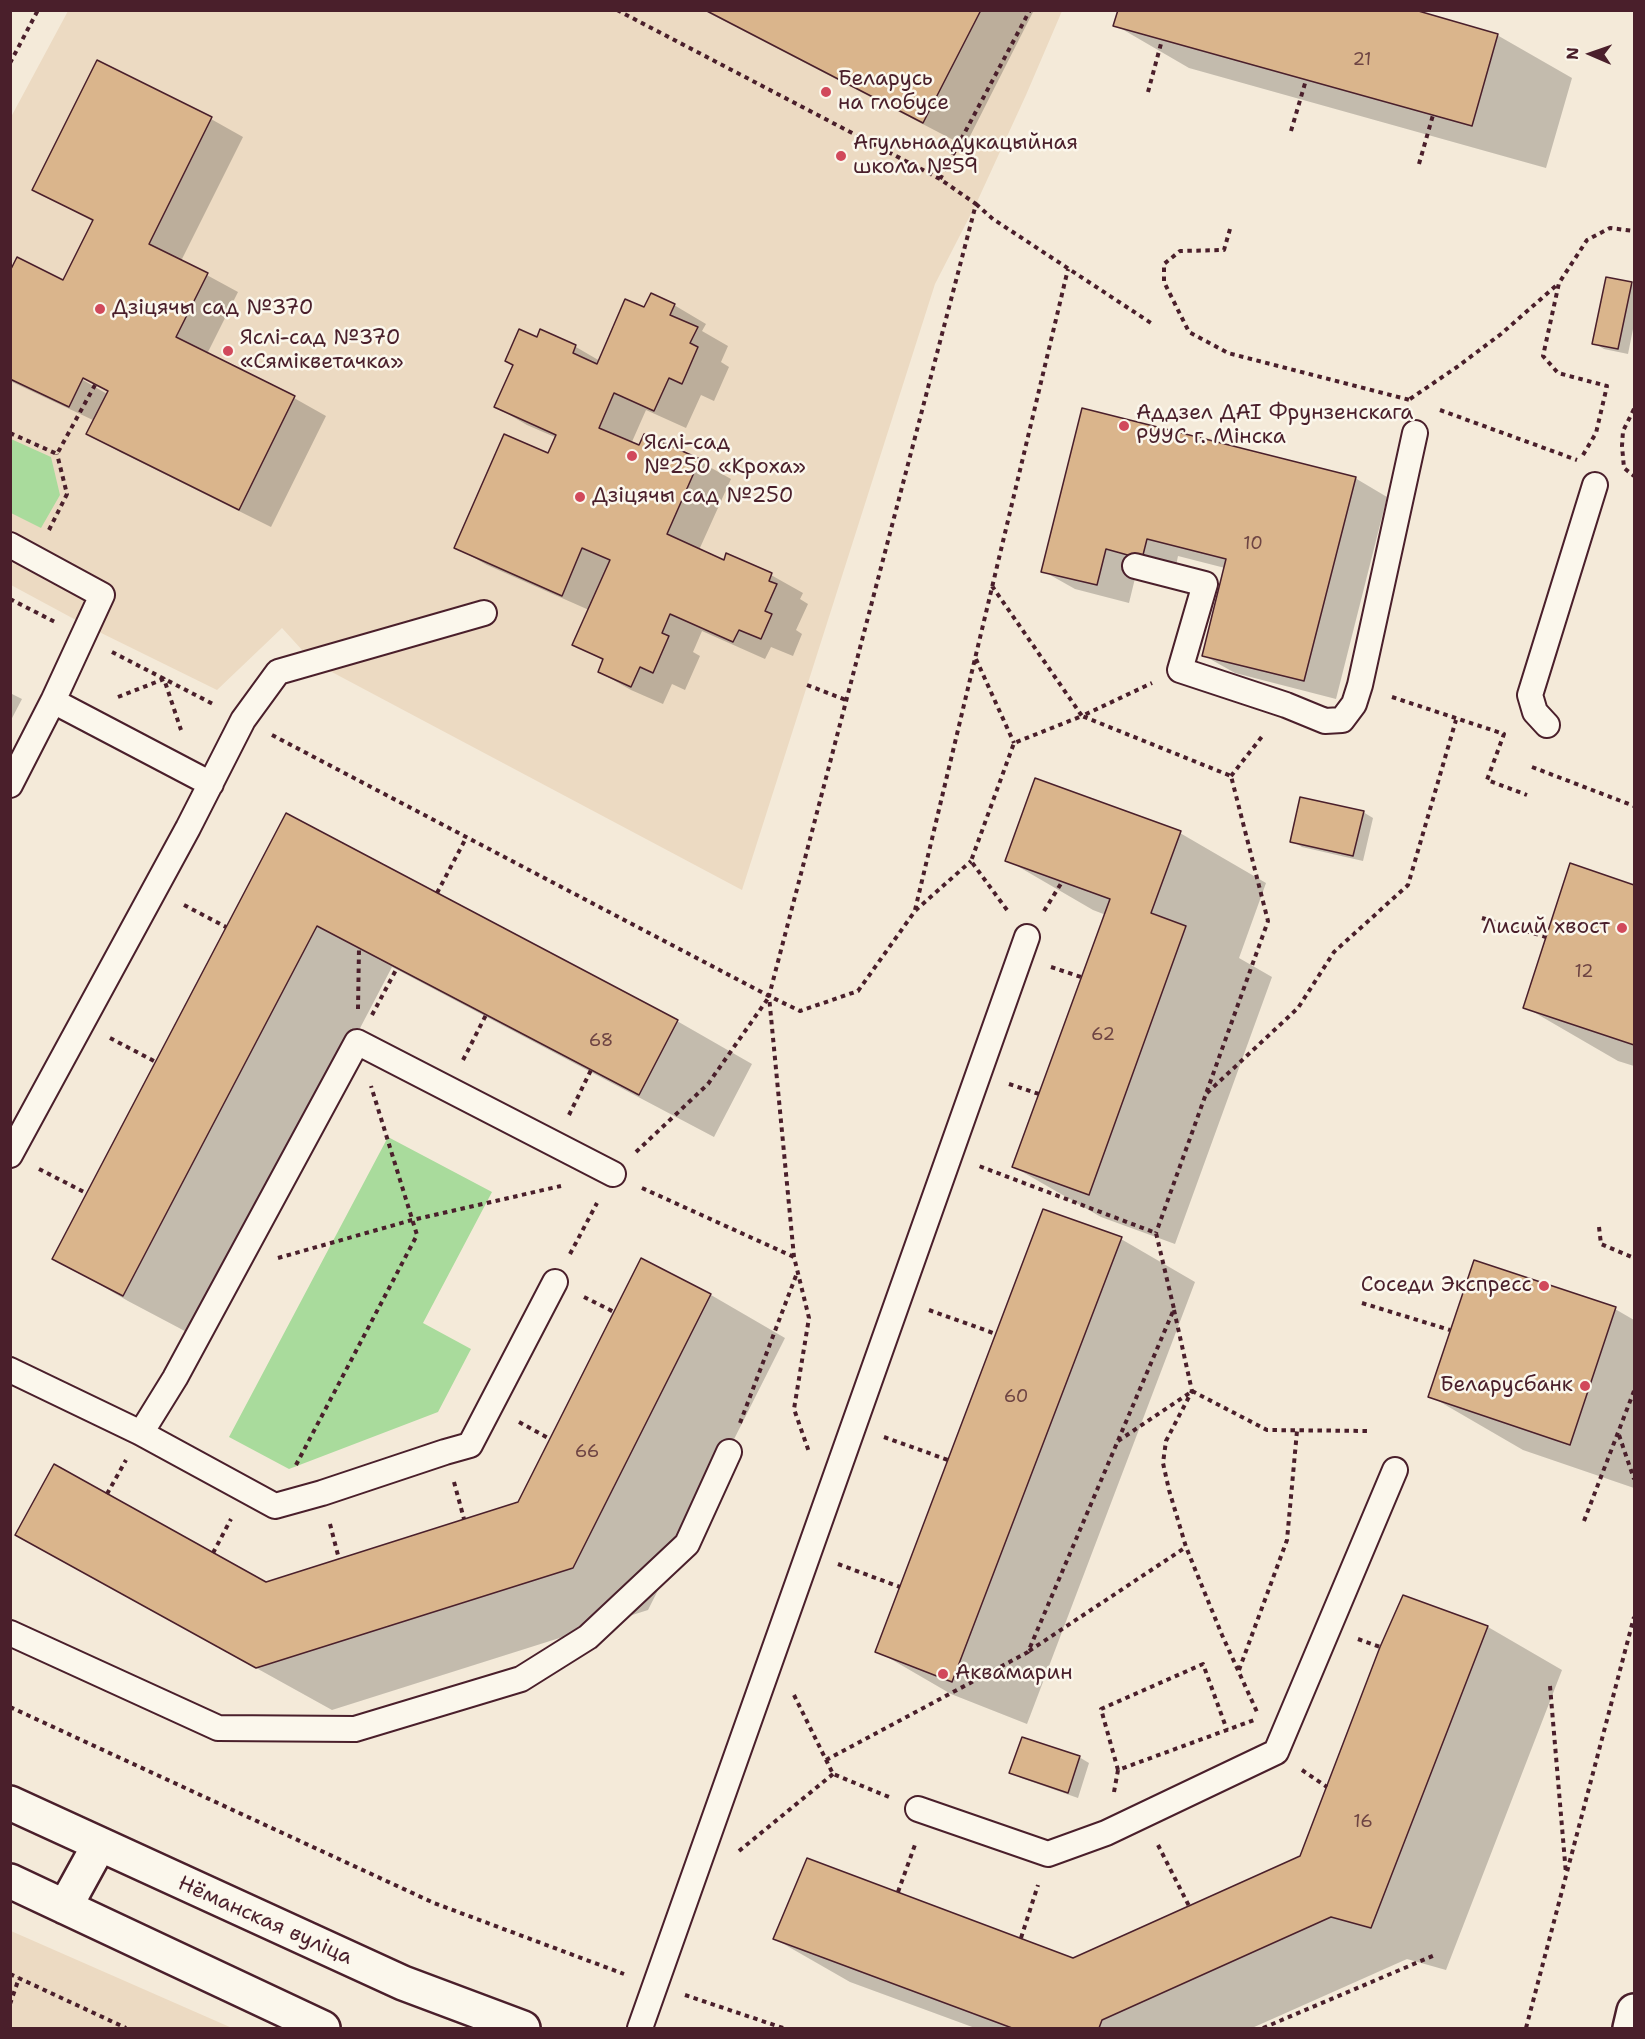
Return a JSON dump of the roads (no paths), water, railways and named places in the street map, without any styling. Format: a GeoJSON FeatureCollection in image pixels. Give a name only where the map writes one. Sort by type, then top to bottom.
{"type":"FeatureCollection","features":[{"type":"Feature","properties":{"kind":"main road","name":"Нёманская вуліца"},"geometry":{"type":"LineString","coordinates":[[10,1803],[403,1983],[523,2028]]}},
{"type":"Feature","properties":{"kind":"main road"},"geometry":{"type":"LineString","coordinates":[[65,1907],[99,1845]]}},
{"type":"Feature","properties":{"kind":"main road"},"geometry":{"type":"LineString","coordinates":[[10,1881],[323,2028]]}},
{"type":"Feature","properties":{"kind":"main road"},"geometry":{"type":"LineString","coordinates":[[1630,2028],[1635,2011]]}},
{"type":"Feature","properties":{"kind":"lane"},"geometry":{"type":"LineString","coordinates":[[1135,566],[1205,584],[1180,670],[1286,705],[1325,721],[1342,720],[1354,704],[1360,685],[1415,433]]}},
{"type":"Feature","properties":{"kind":"lane"},"geometry":{"type":"LineString","coordinates":[[1547,725],[1535,712],[1530,695],[1595,485]]}},
{"type":"Feature","properties":{"kind":"lane"},"geometry":{"type":"LineString","coordinates":[[10,545],[102,596],[53,701],[10,785]]}},
{"type":"Feature","properties":{"kind":"lane"},"geometry":{"type":"LineString","coordinates":[[11,1155],[211,784],[243,720],[278,672],[484,613]]}},
{"type":"Feature","properties":{"kind":"lane"},"geometry":{"type":"LineString","coordinates":[[53,701],[211,784]]}},
{"type":"Feature","properties":{"kind":"lane"},"geometry":{"type":"LineString","coordinates":[[640,2028],[1027,937]]}},
{"type":"Feature","properties":{"kind":"lane"},"geometry":{"type":"LineString","coordinates":[[141,1433],[175,1378],[357,1042],[612,1174]]}},
{"type":"Feature","properties":{"kind":"lane"},"geometry":{"type":"LineString","coordinates":[[10,1370],[141,1433],[275,1506],[470,1445],[555,1282]]}},
{"type":"Feature","properties":{"kind":"lane"},"geometry":{"type":"LineString","coordinates":[[10,1633],[218,1728],[355,1729],[521,1679],[588,1637],[687,1544],[729,1452]]}},
{"type":"Feature","properties":{"kind":"lane"},"geometry":{"type":"LineString","coordinates":[[923,1810],[1048,1854],[1106,1833],[1276,1752],[1395,1470]]}},
{"type":"Feature","properties":{"kind":"place","name":"Беларусь на глобусе"},"geometry":{"type":"Point","coordinates":[826,92]}},
{"type":"Feature","properties":{"kind":"place","name":"Агульнаадукацыйная школа №59"},"geometry":{"type":"Point","coordinates":[841,156]}},
{"type":"Feature","properties":{"kind":"place","name":"Дзіцячы сад №370"},"geometry":{"type":"Point","coordinates":[100,309]}},
{"type":"Feature","properties":{"kind":"place","name":"Яслі-сад №370 «Сямікветачка»"},"geometry":{"type":"Point","coordinates":[228,351]}},
{"type":"Feature","properties":{"kind":"place","name":"Аддзел ДАІ Фрунзенскага РУУС г. Мінска"},"geometry":{"type":"Point","coordinates":[1124,426]}},
{"type":"Feature","properties":{"kind":"place","name":"Яслі-сад №250 «Кроха»"},"geometry":{"type":"Point","coordinates":[632,456]}},
{"type":"Feature","properties":{"kind":"place","name":"Дзіцячы сад №250"},"geometry":{"type":"Point","coordinates":[580,497]}},
{"type":"Feature","properties":{"kind":"place","name":"Лисий хвост"},"geometry":{"type":"Point","coordinates":[1622,928]}},
{"type":"Feature","properties":{"kind":"place","name":"Соседи Экспресс"},"geometry":{"type":"Point","coordinates":[1544,1286]}},
{"type":"Feature","properties":{"kind":"place","name":"Беларусбанк"},"geometry":{"type":"Point","coordinates":[1585,1386]}},
{"type":"Feature","properties":{"kind":"place","name":"Аквамарин"},"geometry":{"type":"Point","coordinates":[943,1674]}}]}
